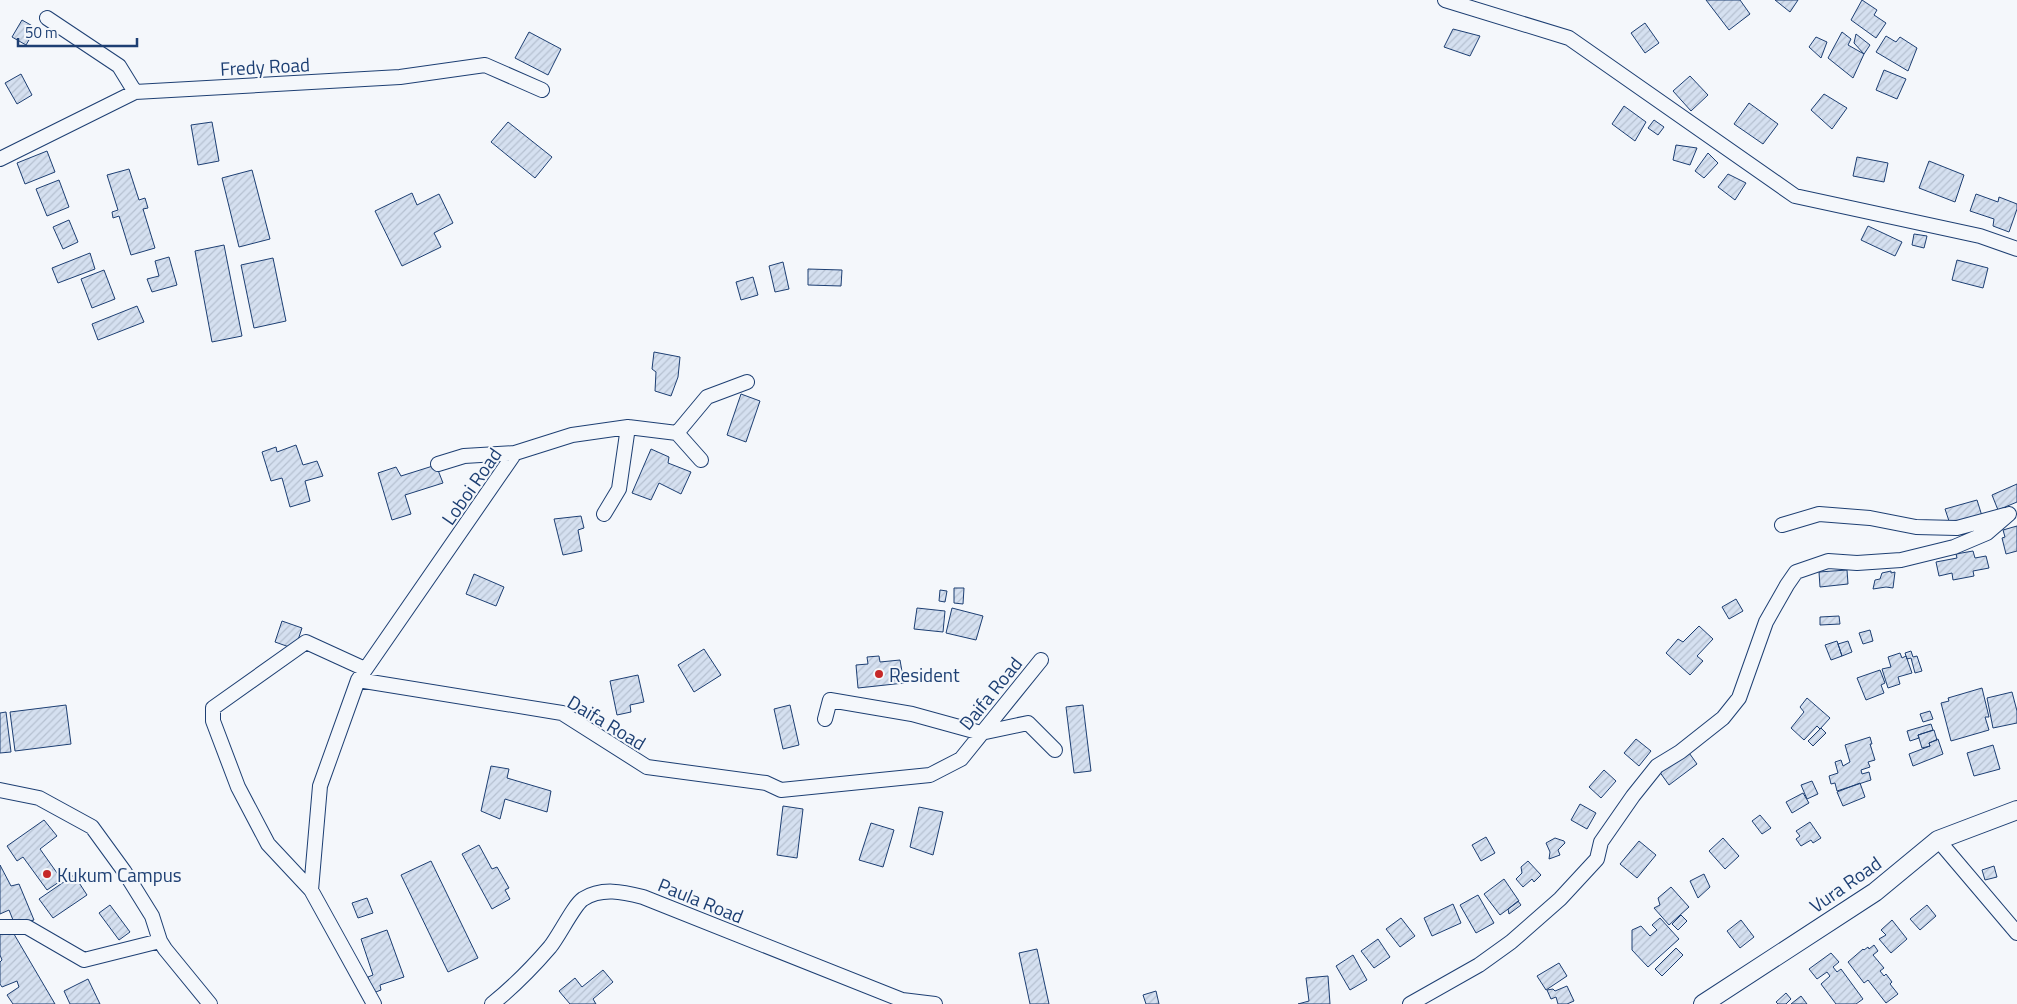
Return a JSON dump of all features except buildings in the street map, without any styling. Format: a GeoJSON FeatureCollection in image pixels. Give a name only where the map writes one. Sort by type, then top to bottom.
{"type":"FeatureCollection","features":[{"type":"Feature","properties":{"kind":"street"},"geometry":{"type":"LineString","coordinates":[[1446,0],[1569,38],[1795,196],[1980,236],[2017,249]]}},
{"type":"Feature","properties":{"kind":"street"},"geometry":{"type":"LineString","coordinates":[[47,18],[119,66],[136,92]]}},
{"type":"Feature","properties":{"kind":"street","name":"Fredy Road"},"geometry":{"type":"LineString","coordinates":[[0,159],[136,92],[400,78],[485,64],[542,90]]}},
{"type":"Feature","properties":{"kind":"street"},"geometry":{"type":"LineString","coordinates":[[701,460],[677,433],[707,396],[747,382]]}},
{"type":"Feature","properties":{"kind":"street"},"geometry":{"type":"LineString","coordinates":[[604,514],[619,489],[628,427]]}},
{"type":"Feature","properties":{"kind":"street","name":"Loboi Road"},"geometry":{"type":"LineString","coordinates":[[361,675],[516,454],[572,435],[628,427],[677,433]]}},
{"type":"Feature","properties":{"kind":"street"},"geometry":{"type":"LineString","coordinates":[[438,464],[464,456],[516,454]]}},
{"type":"Feature","properties":{"kind":"street"},"geometry":{"type":"LineString","coordinates":[[1782,524],[1819,514],[1870,518],[1916,527],[1957,528],[2013,513]]}},
{"type":"Feature","properties":{"kind":"street"},"geometry":{"type":"LineString","coordinates":[[1410,1004],[1479,965],[1511,942],[1560,899],[1597,859],[1601,842],[1633,796],[1657,766],[1680,752],[1723,718],[1739,698],[1766,622],[1786,585],[1796,572],[1828,561],[1857,563],[1900,560],[1954,547],[1987,534],[2013,513]]}},
{"type":"Feature","properties":{"kind":"street","name":"Daifa Road"},"geometry":{"type":"LineString","coordinates":[[311,890],[268,844],[238,787],[213,721],[213,708],[306,642],[361,675],[562,713],[647,767],[766,783],[781,790],[930,775],[961,759],[1041,660]]}},
{"type":"Feature","properties":{"kind":"street"},"geometry":{"type":"LineString","coordinates":[[361,675],[320,786],[311,890],[374,1004]]}},
{"type":"Feature","properties":{"kind":"street"},"geometry":{"type":"LineString","coordinates":[[825,719],[830,700],[912,714],[981,733],[1028,723],[1055,750]]}},
{"type":"Feature","properties":{"kind":"street"},"geometry":{"type":"LineString","coordinates":[[0,790],[39,798],[92,827],[124,871],[152,916],[160,941],[210,1004]]}},
{"type":"Feature","properties":{"kind":"street","name":"Vura Road"},"geometry":{"type":"LineString","coordinates":[[1703,1004],[1875,892],[1938,840],[2017,810]]}},
{"type":"Feature","properties":{"kind":"street"},"geometry":{"type":"LineString","coordinates":[[1938,840],[2017,933]]}},
{"type":"Feature","properties":{"kind":"street","name":"Paula Road"},"geometry":{"type":"LineString","coordinates":[[492,1004],[512,988],[550,946],[582,900],[605,891],[621,892],[643,897],[902,1000],[935,1004]]}},
{"type":"Feature","properties":{"kind":"street"},"geometry":{"type":"LineString","coordinates":[[0,927],[27,927],[84,960],[160,941]]}},
{"type":"Feature","properties":{"kind":"place","name":"Resident"},"geometry":{"type":"Point","coordinates":[879,674]}},
{"type":"Feature","properties":{"kind":"place","name":"Kukum Campus"},"geometry":{"type":"Point","coordinates":[47,874]}}]}
